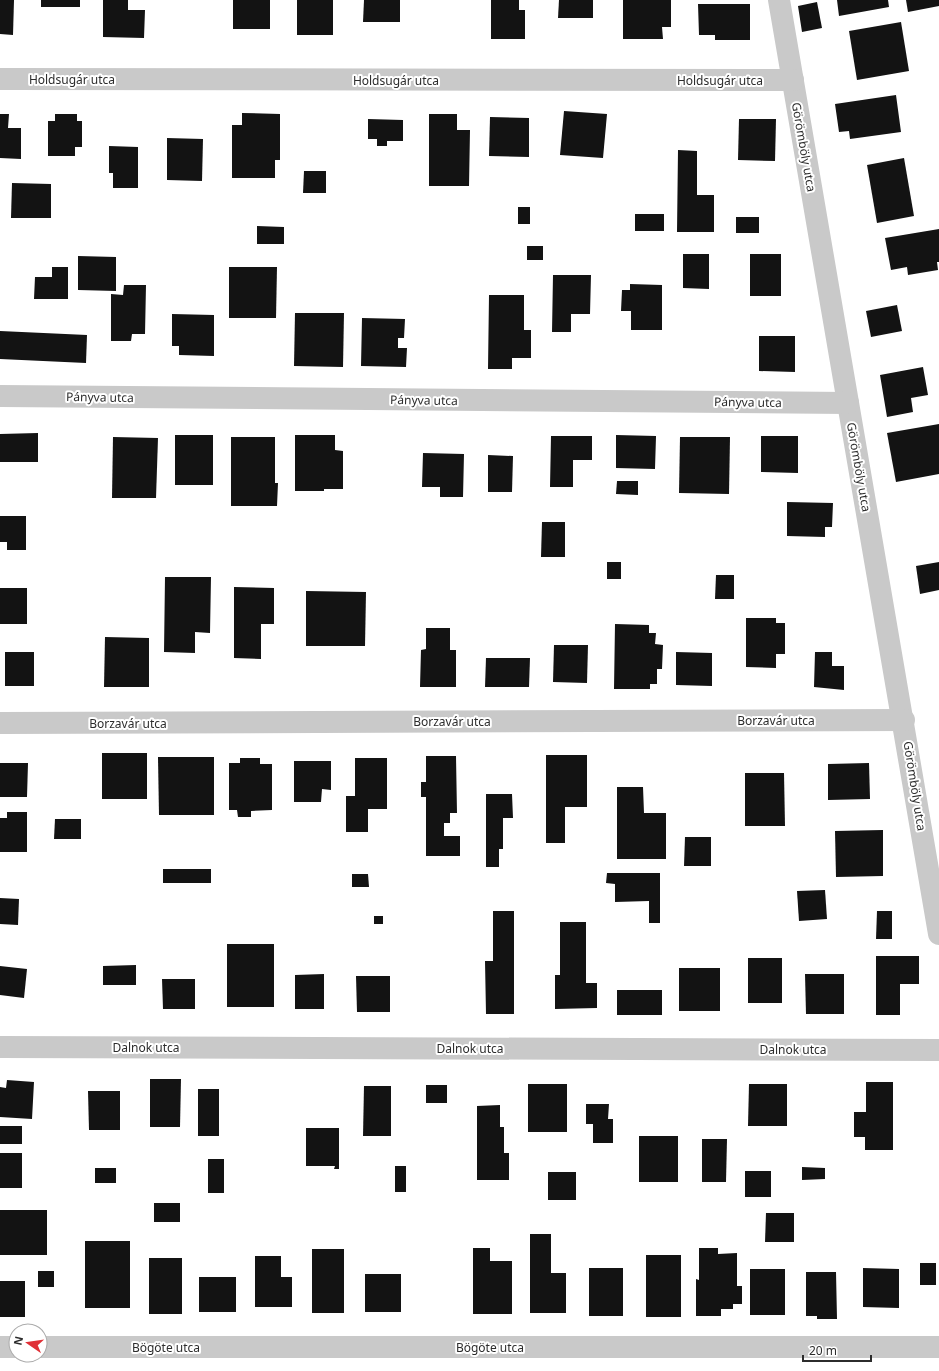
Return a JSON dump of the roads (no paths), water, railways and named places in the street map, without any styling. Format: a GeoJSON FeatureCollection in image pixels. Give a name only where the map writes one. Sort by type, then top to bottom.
{"type":"FeatureCollection","features":[{"type":"Feature","properties":{"kind":"street","name":"Görömböly utca"},"geometry":{"type":"LineString","coordinates":[[779,0],[904,720],[939,934]]}},
{"type":"Feature","properties":{"kind":"street","name":"Holdsugár utca"},"geometry":{"type":"LineString","coordinates":[[0,79],[793,80]]}},
{"type":"Feature","properties":{"kind":"street","name":"Pányva utca"},"geometry":{"type":"LineString","coordinates":[[0,396],[848,403]]}},
{"type":"Feature","properties":{"kind":"street","name":"Borzavár utca"},"geometry":{"type":"LineString","coordinates":[[0,723],[904,720]]}},
{"type":"Feature","properties":{"kind":"street","name":"Dalnok utca"},"geometry":{"type":"LineString","coordinates":[[0,1047],[939,1050]]}},
{"type":"Feature","properties":{"kind":"street","name":"Bögöte utca"},"geometry":{"type":"LineString","coordinates":[[48,1347],[939,1347]]}}]}
